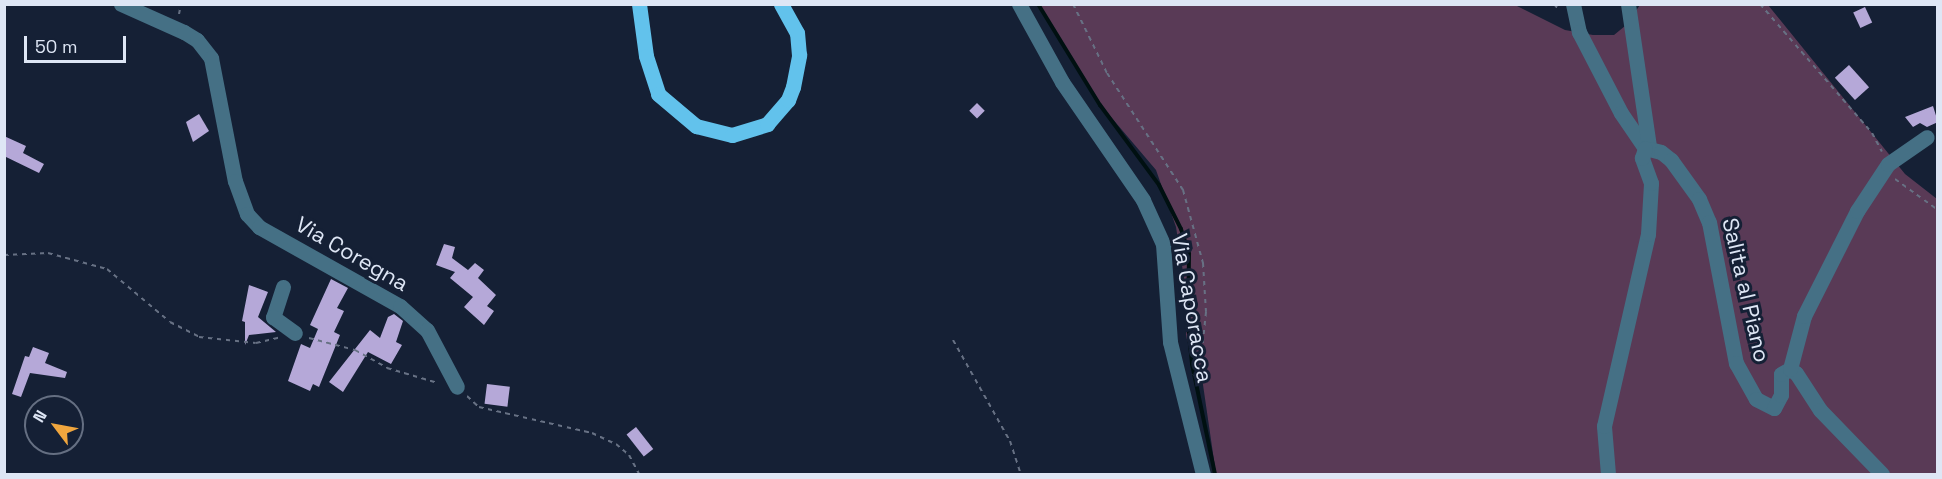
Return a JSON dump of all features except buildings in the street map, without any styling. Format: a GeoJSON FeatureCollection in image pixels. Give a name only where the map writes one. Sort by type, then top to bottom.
{"type":"FeatureCollection","features":[{"type":"Feature","properties":{"kind":"main road"},"geometry":{"type":"LineString","coordinates":[[639,4],[646,56],[658,94],[696,126],[732,135],[767,124],[788,100],[793,87],[799,55],[797,33],[781,4]]}},
{"type":"Feature","properties":{"kind":"street","name":"Via Coregna"},"geometry":{"type":"LineString","coordinates":[[121,4],[184,32],[197,40],[210,58],[235,182],[247,214],[259,227],[400,306],[427,330],[443,355],[457,387]]}},
{"type":"Feature","properties":{"kind":"street","name":"Via Caporacca"},"geometry":{"type":"LineString","coordinates":[[1019,4],[1062,82],[1143,200],[1163,244],[1170,342],[1203,474]]}},
{"type":"Feature","properties":{"kind":"street"},"geometry":{"type":"LineString","coordinates":[[1573,4],[1579,32],[1621,113],[1647,148]]}},
{"type":"Feature","properties":{"kind":"street"},"geometry":{"type":"LineString","coordinates":[[1608,474],[1604,426],[1648,234],[1651,183],[1642,158],[1647,148],[1628,4]]}},
{"type":"Feature","properties":{"kind":"street"},"geometry":{"type":"LineString","coordinates":[[1790,369],[1803,316],[1857,211],[1888,164],[1927,137]]}},
{"type":"Feature","properties":{"kind":"street","name":"Salita al Piano"},"geometry":{"type":"LineString","coordinates":[[1647,148],[1671,160],[1699,199],[1709,222],[1736,363],[1756,399],[1774,408],[1781,395],[1781,374],[1790,369],[1820,410],[1882,474]]}},
{"type":"Feature","properties":{"kind":"street"},"geometry":{"type":"LineString","coordinates":[[283,287],[273,317],[295,333]]}},
{"type":"Feature","properties":{"kind":"path"},"geometry":{"type":"LineString","coordinates":[[1073,4],[1107,73],[1183,190],[1203,263],[1206,312],[1200,369],[1181,384]]}},
{"type":"Feature","properties":{"kind":"path"},"geometry":{"type":"LineString","coordinates":[[1760,4],[1872,133],[1892,176],[1938,210]]}},
{"type":"Feature","properties":{"kind":"path"},"geometry":{"type":"LineString","coordinates":[[4,255],[48,253],[107,268],[170,322],[199,337],[256,343],[295,333],[341,350],[355,350],[387,368],[457,387],[479,407],[592,433],[616,444],[628,455],[639,474]]}},
{"type":"Feature","properties":{"kind":"path"},"geometry":{"type":"LineString","coordinates":[[953,340],[1010,441],[1021,474]]}},
{"type":"Feature","properties":{"kind":"shaded area"},"geometry":{"type":"Polygon","coordinates":[[[1037,5],[1515,5],[1565,30],[1593,35],[1614,35],[1625,26],[1640,5],[1768,5],[1905,174],[1937,199],[1937,474],[1216,474],[1202,378],[1186,337],[1186,291],[1176,227],[1156,170],[1105,110],[1037,5]]]}},
{"type":"Feature","properties":{"kind":"waterway"},"geometry":{"type":"LineString","coordinates":[[1038,4],[1100,105],[1159,185],[1181,229],[1189,254],[1188,325],[1192,364],[1215,474]]}}]}
